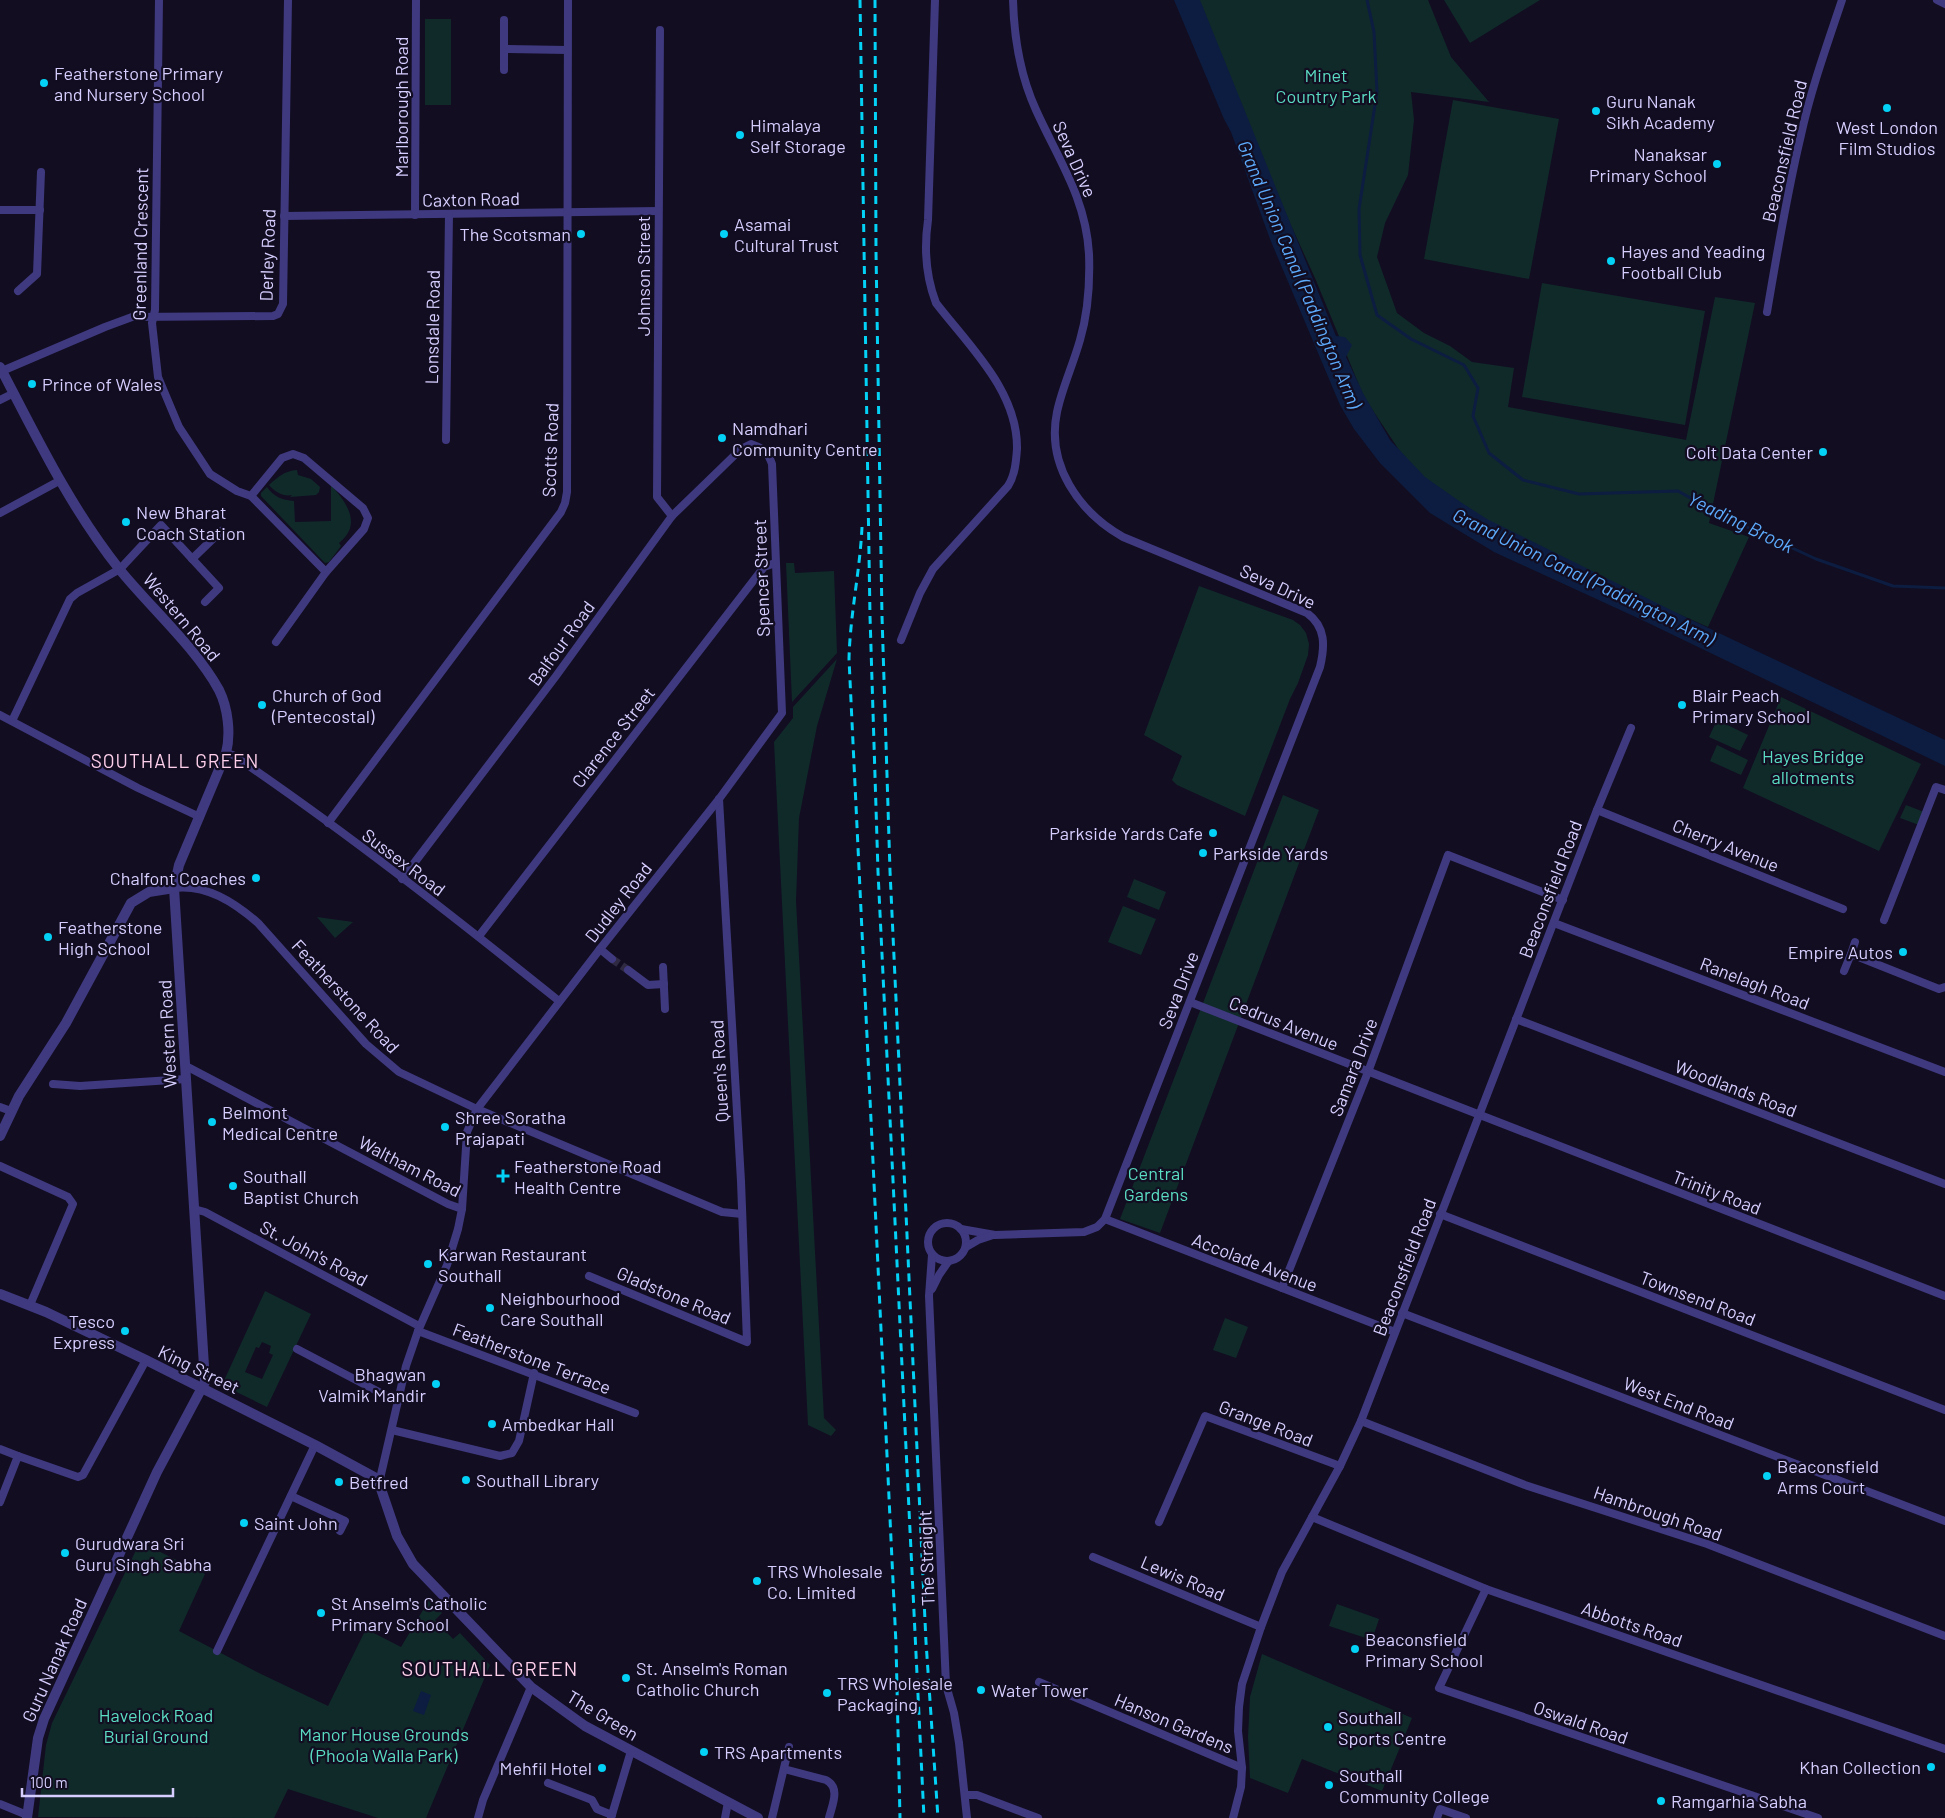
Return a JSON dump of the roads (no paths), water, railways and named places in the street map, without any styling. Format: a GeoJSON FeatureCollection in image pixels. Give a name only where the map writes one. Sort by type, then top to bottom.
{"type":"FeatureCollection","features":[{"type":"Feature","properties":{"kind":"street","name":"Greenland Crescent"},"geometry":{"type":"LineString","coordinates":[[160,0],[154,316],[152,323],[158,377],[179,427],[210,474],[237,492],[251,496]]}},
{"type":"Feature","properties":{"kind":"street","name":"Derley Road"},"geometry":{"type":"LineString","coordinates":[[1,369],[132,317],[273,316],[278,314],[282,304],[288,0]]}},
{"type":"Feature","properties":{"kind":"street","name":"Marlborough Road"},"geometry":{"type":"LineString","coordinates":[[415,214],[416,0]]}},
{"type":"Feature","properties":{"kind":"street","name":"Scotts Road"},"geometry":{"type":"LineString","coordinates":[[328,823],[561,512],[565,503],[567,492],[566,213],[568,0]]}},
{"type":"Feature","properties":{"kind":"street"},"geometry":{"type":"LineString","coordinates":[[901,640],[920,593],[933,569],[1008,486],[1012,480],[1016,457],[1016,426],[1008,405],[976,352],[941,310],[933,294],[925,247],[928,220],[935,0]]}},
{"type":"Feature","properties":{"kind":"street","name":"Seva Drive"},"geometry":{"type":"LineString","coordinates":[[1013,0],[1016,40],[1022,68],[1036,110],[1073,184],[1085,225],[1089,254],[1085,320],[1060,400],[1056,424],[1058,458],[1064,475],[1076,496],[1090,514],[1108,529],[1123,537],[1295,606],[1316,620],[1322,631],[1323,655],[1320,667],[1105,1219]]}},
{"type":"Feature","properties":{"kind":"street","name":"Beaconsfield Road"},"geometry":{"type":"LineString","coordinates":[[1768,312],[1801,134],[1814,85],[1842,0]]}},
{"type":"Feature","properties":{"kind":"street"},"geometry":{"type":"LineString","coordinates":[[1937,0],[1945,4]]}},
{"type":"Feature","properties":{"kind":"street"},"geometry":{"type":"LineString","coordinates":[[504,20],[504,70]]}},
{"type":"Feature","properties":{"kind":"street","name":"Johnson Street"},"geometry":{"type":"LineString","coordinates":[[660,30],[658,497],[672,516]]}},
{"type":"Feature","properties":{"kind":"street"},"geometry":{"type":"LineString","coordinates":[[504,49],[567,50]]}},
{"type":"Feature","properties":{"kind":"street"},"geometry":{"type":"LineString","coordinates":[[18,291],[37,274],[41,172]]}},
{"type":"Feature","properties":{"kind":"street"},"geometry":{"type":"LineString","coordinates":[[0,210],[40,210]]}},
{"type":"Feature","properties":{"kind":"street","name":"Caxton Road"},"geometry":{"type":"LineString","coordinates":[[284,216],[658,211]]}},
{"type":"Feature","properties":{"kind":"street","name":"Lonsdale Road"},"geometry":{"type":"LineString","coordinates":[[446,440],[448,214]]}},
{"type":"Feature","properties":{"kind":"street","name":"Western Road"},"geometry":{"type":"LineString","coordinates":[[1,369],[59,481],[83,519],[120,569],[208,672],[220,693],[226,714],[229,739],[226,753],[179,865],[174,888],[206,1375],[202,1388]]}},
{"type":"Feature","properties":{"kind":"street"},"geometry":{"type":"LineString","coordinates":[[0,400],[14,393]]}},
{"type":"Feature","properties":{"kind":"street","name":"Balfour Road"},"geometry":{"type":"LineString","coordinates":[[402,879],[556,676],[672,516],[741,449],[751,444],[760,447]]}},
{"type":"Feature","properties":{"kind":"street","name":"Spencer Street"},"geometry":{"type":"LineString","coordinates":[[760,447],[768,454],[772,464],[782,713]]}},
{"type":"Feature","properties":{"kind":"street"},"geometry":{"type":"LineString","coordinates":[[276,642],[326,572],[364,529],[368,518],[363,508],[304,458],[294,454],[282,458],[251,496],[326,572]]}},
{"type":"Feature","properties":{"kind":"street"},"geometry":{"type":"LineString","coordinates":[[0,513],[59,481]]}},
{"type":"Feature","properties":{"kind":"street"},"geometry":{"type":"LineString","coordinates":[[12,721],[70,599],[77,593],[120,569],[161,525],[219,588],[205,602]]}},
{"type":"Feature","properties":{"kind":"street"},"geometry":{"type":"LineString","coordinates":[[192,559],[221,531]]}},
{"type":"Feature","properties":{"kind":"street","name":"Clarence Street"},"geometry":{"type":"LineString","coordinates":[[478,936],[764,567],[775,563]]}},
{"type":"Feature","properties":{"kind":"street","name":"Dudley Road"},"geometry":{"type":"LineString","coordinates":[[477,1109],[559,1001],[719,799],[782,713]]}},
{"type":"Feature","properties":{"kind":"street"},"geometry":{"type":"LineString","coordinates":[[0,715],[138,788],[200,817]]}},
{"type":"Feature","properties":{"kind":"street","name":"Beaconsfield Road"},"geometry":{"type":"LineString","coordinates":[[1233,1818],[1239,1798],[1242,1768],[1238,1731],[1242,1684],[1261,1627],[1282,1572],[1340,1466],[1361,1421],[1597,810],[1631,728]]}},
{"type":"Feature","properties":{"kind":"street","name":"Sussex Road"},"geometry":{"type":"LineString","coordinates":[[226,753],[233,755],[328,823],[478,936],[559,1001]]}},
{"type":"Feature","properties":{"kind":"street"},"geometry":{"type":"LineString","coordinates":[[1884,920],[1936,787],[1945,790]]}},
{"type":"Feature","properties":{"kind":"street","name":"Queen's Road"},"geometry":{"type":"LineString","coordinates":[[719,799],[742,1214],[747,1342]]}},
{"type":"Feature","properties":{"kind":"street","name":"Cherry Avenue"},"geometry":{"type":"LineString","coordinates":[[1597,810],[1843,909]]}},
{"type":"Feature","properties":{"kind":"street","name":"Samara Drive"},"geometry":{"type":"LineString","coordinates":[[1282,1288],[1368,1072],[1448,855],[1563,900]]}},
{"type":"Feature","properties":{"kind":"street","name":"Featherstone Road"},"geometry":{"type":"LineString","coordinates":[[174,888],[188,886],[207,890],[247,913],[366,1044],[386,1062],[411,1079],[477,1109],[722,1212],[742,1214]]}},
{"type":"Feature","properties":{"kind":"street"},"geometry":{"type":"LineString","coordinates":[[0,1136],[11,1112],[66,1024],[131,903],[149,892],[174,888]]}},
{"type":"Feature","properties":{"kind":"street","name":"Ranelagh Road"},"geometry":{"type":"LineString","coordinates":[[1554,923],[1945,1072]]}},
{"type":"Feature","properties":{"kind":"street"},"geometry":{"type":"LineString","coordinates":[[1844,971],[1855,942]]}},
{"type":"Feature","properties":{"kind":"street"},"geometry":{"type":"LineString","coordinates":[[600,949],[612,959]]}},
{"type":"Feature","properties":{"kind":"street"},"geometry":{"type":"LineString","coordinates":[[1851,954],[1939,989],[1945,987]]}},
{"type":"Feature","properties":{"kind":"street"},"geometry":{"type":"LineString","coordinates":[[663,968],[665,1009]]}},
{"type":"Feature","properties":{"kind":"street"},"geometry":{"type":"LineString","coordinates":[[628,970],[648,985],[664,984]]}},
{"type":"Feature","properties":{"kind":"street","name":"Cedrus Avenue"},"geometry":{"type":"LineString","coordinates":[[1190,1002],[1478,1116]]}},
{"type":"Feature","properties":{"kind":"street","name":"Woodlands Road"},"geometry":{"type":"LineString","coordinates":[[1516,1019],[1945,1184]]}},
{"type":"Feature","properties":{"kind":"street","name":"Waltham Road"},"geometry":{"type":"LineString","coordinates":[[186,1066],[440,1200],[462,1209]]}},
{"type":"Feature","properties":{"kind":"street"},"geometry":{"type":"LineString","coordinates":[[53,1084],[85,1086],[186,1079]]}},
{"type":"Feature","properties":{"kind":"street"},"geometry":{"type":"LineString","coordinates":[[0,1108],[11,1112]]}},
{"type":"Feature","properties":{"kind":"street"},"geometry":{"type":"LineString","coordinates":[[379,1483],[418,1328],[446,1265],[458,1229],[462,1209],[467,1132],[477,1109]]}},
{"type":"Feature","properties":{"kind":"street","name":"Trinity Road"},"geometry":{"type":"LineString","coordinates":[[1478,1116],[1945,1296]]}},
{"type":"Feature","properties":{"kind":"street"},"geometry":{"type":"LineString","coordinates":[[0,1166],[68,1196],[73,1204],[30,1305]]}},
{"type":"Feature","properties":{"kind":"street","name":"St. John's Road"},"geometry":{"type":"LineString","coordinates":[[194,1209],[205,1212],[418,1328]]}},
{"type":"Feature","properties":{"kind":"street","name":"Townsend Road"},"geometry":{"type":"LineString","coordinates":[[1440,1214],[1945,1410]]}},
{"type":"Feature","properties":{"kind":"street"},"geometry":{"type":"LineString","coordinates":[[995,1235],[978,1240],[966,1247],[959,1257],[948,1262],[932,1255],[928,1245],[929,1234],[932,1229],[943,1223],[950,1223],[961,1229],[995,1235],[1084,1232],[1098,1227],[1105,1219]]}},
{"type":"Feature","properties":{"kind":"street","name":"Accolade Avenue"},"geometry":{"type":"LineString","coordinates":[[1105,1219],[1394,1332]]}},
{"type":"Feature","properties":{"kind":"street"},"geometry":{"type":"LineString","coordinates":[[961,1229],[965,1234],[966,1247]]}},
{"type":"Feature","properties":{"kind":"street","name":"The Straight"},"geometry":{"type":"LineString","coordinates":[[932,1255],[929,1296],[946,1685],[956,1721],[967,1818]]}},
{"type":"Feature","properties":{"kind":"street","name":"The Straight"},"geometry":{"type":"LineString","coordinates":[[929,1296],[938,1276],[948,1262]]}},
{"type":"Feature","properties":{"kind":"street"},"geometry":{"type":"LineString","coordinates":[[1227,1277],[1230,1267]]}},
{"type":"Feature","properties":{"kind":"street","name":"Gladstone Road"},"geometry":{"type":"LineString","coordinates":[[589,1276],[747,1342]]}},
{"type":"Feature","properties":{"kind":"street","name":"King Street"},"geometry":{"type":"LineString","coordinates":[[0,1294],[30,1305],[146,1360],[367,1472],[379,1483]]}},
{"type":"Feature","properties":{"kind":"street","name":"West End Road"},"geometry":{"type":"LineString","coordinates":[[1402,1313],[1945,1521]]}},
{"type":"Feature","properties":{"kind":"street","name":"Featherstone Terrace"},"geometry":{"type":"LineString","coordinates":[[418,1328],[534,1373],[546,1380],[635,1413]]}},
{"type":"Feature","properties":{"kind":"street"},"geometry":{"type":"LineString","coordinates":[[297,1349],[398,1402]]}},
{"type":"Feature","properties":{"kind":"street"},"geometry":{"type":"LineString","coordinates":[[0,1449],[78,1477],[83,1475],[146,1360]]}},
{"type":"Feature","properties":{"kind":"street"},"geometry":{"type":"LineString","coordinates":[[392,1430],[500,1456],[512,1453],[519,1441],[534,1373]]}},
{"type":"Feature","properties":{"kind":"street","name":"Guru Nanak Road"},"geometry":{"type":"LineString","coordinates":[[27,1816],[38,1738],[44,1719],[158,1472],[202,1388]]}},
{"type":"Feature","properties":{"kind":"street","name":"Grange Road"},"geometry":{"type":"LineString","coordinates":[[1159,1522],[1205,1416],[1340,1466]]}},
{"type":"Feature","properties":{"kind":"street","name":"Hambrough Road"},"geometry":{"type":"LineString","coordinates":[[1361,1421],[1524,1485],[1707,1544],[1945,1636]]}},
{"type":"Feature","properties":{"kind":"street"},"geometry":{"type":"LineString","coordinates":[[217,1652],[315,1445]]}},
{"type":"Feature","properties":{"kind":"street"},"geometry":{"type":"LineString","coordinates":[[0,1502],[18,1456]]}},
{"type":"Feature","properties":{"kind":"street","name":"The Green"},"geometry":{"type":"LineString","coordinates":[[379,1483],[397,1536],[413,1564],[531,1687],[585,1726],[758,1818]]}},
{"type":"Feature","properties":{"kind":"street"},"geometry":{"type":"LineString","coordinates":[[291,1496],[345,1520],[340,1531]]}},
{"type":"Feature","properties":{"kind":"street","name":"Abbotts Road"},"geometry":{"type":"LineString","coordinates":[[1312,1518],[1486,1589],[1945,1749]]}},
{"type":"Feature","properties":{"kind":"street","name":"Lewis Road"},"geometry":{"type":"LineString","coordinates":[[1093,1557],[1261,1627]]}},
{"type":"Feature","properties":{"kind":"street","name":"Oswald Road"},"geometry":{"type":"LineString","coordinates":[[1486,1589],[1439,1688],[1818,1818]]}},
{"type":"Feature","properties":{"kind":"street","name":"Hanson Gardens"},"geometry":{"type":"LineString","coordinates":[[1039,1682],[1242,1768]]}},
{"type":"Feature","properties":{"kind":"street"},"geometry":{"type":"LineString","coordinates":[[478,1818],[483,1800],[531,1687]]}},
{"type":"Feature","properties":{"kind":"street"},"geometry":{"type":"LineString","coordinates":[[772,1818],[789,1747]]}},
{"type":"Feature","properties":{"kind":"street"},"geometry":{"type":"LineString","coordinates":[[548,1783],[592,1800],[597,1809],[611,1816],[631,1751]]}},
{"type":"Feature","properties":{"kind":"street"},"geometry":{"type":"LineString","coordinates":[[784,1769],[832,1783],[835,1795],[829,1818]]}},
{"type":"Feature","properties":{"kind":"street"},"geometry":{"type":"LineString","coordinates":[[965,1795],[977,1795],[1038,1818]]}},
{"type":"Feature","properties":{"kind":"street"},"geometry":{"type":"LineString","coordinates":[[725,1818],[728,1802]]}},
{"type":"Feature","properties":{"kind":"street"},"geometry":{"type":"LineString","coordinates":[[0,1804],[27,1816]]}},
{"type":"Feature","properties":{"kind":"street"},"geometry":{"type":"LineString","coordinates":[[1437,1818],[1440,1809],[1466,1818]]}},
{"type":"Feature","properties":{"kind":"water","name":"Grand Union Canal (Paddington Arm)"},"geometry":{"type":"Polygon","coordinates":[[[1174,0],[1200,0],[1336,336],[1345,337],[1352,345],[1346,357],[1363,393],[1390,440],[1425,477],[1487,519],[1681,615],[1945,740],[1945,766],[1640,619],[1494,552],[1430,513],[1380,463],[1354,429],[1340,405],[1270,239],[1231,132],[1174,0]]]}},
{"type":"Feature","properties":{"kind":"water"},"geometry":{"type":"Polygon","coordinates":[[[421,1691],[431,1695],[424,1715],[413,1711],[421,1691]]]}},
{"type":"Feature","properties":{"kind":"waterway","name":"Yeading Brook"},"geometry":{"type":"LineString","coordinates":[[1367,0],[1374,32],[1377,92],[1359,209],[1360,255],[1377,315],[1411,339],[1464,365],[1478,388],[1473,416],[1489,453],[1523,480],[1579,494],[1678,491],[1721,515],[1816,559],[1893,586],[1945,588]]}},
{"type":"Feature","properties":{"kind":"tunnel"},"geometry":{"type":"LineString","coordinates":[[612,959],[628,970]]}},
{"type":"Feature","properties":{"kind":"railway"},"geometry":{"type":"LineString","coordinates":[[860,0],[870,616],[878,872],[924,1818]]}},
{"type":"Feature","properties":{"kind":"railway"},"geometry":{"type":"LineString","coordinates":[[875,0],[876,252],[882,616],[890,871],[926,1642],[938,1818]]}},
{"type":"Feature","properties":{"kind":"railway"},"geometry":{"type":"LineString","coordinates":[[862,527],[849,659],[896,1644],[900,1818]]}},
{"type":"Feature","properties":{"kind":"place","name":"Featherstone Primary and Nursery School"},"geometry":{"type":"Point","coordinates":[44,83]}},
{"type":"Feature","properties":{"kind":"place","name":"West London Film Studios"},"geometry":{"type":"Point","coordinates":[1887,108]}},
{"type":"Feature","properties":{"kind":"place","name":"Guru Nanak Sikh Academy"},"geometry":{"type":"Point","coordinates":[1596,111]}},
{"type":"Feature","properties":{"kind":"place","name":"Himalaya Self Storage"},"geometry":{"type":"Point","coordinates":[740,135]}},
{"type":"Feature","properties":{"kind":"place","name":"Nanaksar Primary School"},"geometry":{"type":"Point","coordinates":[1717,164]}},
{"type":"Feature","properties":{"kind":"place","name":"The Scotsman"},"geometry":{"type":"Point","coordinates":[581,234]}},
{"type":"Feature","properties":{"kind":"place","name":"Asamai Cultural Trust"},"geometry":{"type":"Point","coordinates":[724,234]}},
{"type":"Feature","properties":{"kind":"place","name":"Hayes and Yeading Football Club"},"geometry":{"type":"Point","coordinates":[1611,261]}},
{"type":"Feature","properties":{"kind":"place","name":"Prince of Wales"},"geometry":{"type":"Point","coordinates":[32,384]}},
{"type":"Feature","properties":{"kind":"place","name":"Namdhari Community Centre"},"geometry":{"type":"Point","coordinates":[722,438]}},
{"type":"Feature","properties":{"kind":"place","name":"Colt Data Center"},"geometry":{"type":"Point","coordinates":[1823,452]}},
{"type":"Feature","properties":{"kind":"place","name":"New Bharat Coach Station"},"geometry":{"type":"Point","coordinates":[126,522]}},
{"type":"Feature","properties":{"kind":"place","name":"Church of God (Pentecostal)"},"geometry":{"type":"Point","coordinates":[262,705]}},
{"type":"Feature","properties":{"kind":"place","name":"Blair Peach Primary School"},"geometry":{"type":"Point","coordinates":[1682,705]}},
{"type":"Feature","properties":{"kind":"place","name":"Parkside Yards Cafe"},"geometry":{"type":"Point","coordinates":[1213,833]}},
{"type":"Feature","properties":{"kind":"place","name":"Parkside Yards"},"geometry":{"type":"Point","coordinates":[1203,853]}},
{"type":"Feature","properties":{"kind":"place","name":"Chalfont Coaches"},"geometry":{"type":"Point","coordinates":[256,878]}},
{"type":"Feature","properties":{"kind":"place","name":"Featherstone High School"},"geometry":{"type":"Point","coordinates":[48,937]}},
{"type":"Feature","properties":{"kind":"place","name":"Empire Autos"},"geometry":{"type":"Point","coordinates":[1903,952]}},
{"type":"Feature","properties":{"kind":"place","name":"Belmont Medical Centre"},"geometry":{"type":"Point","coordinates":[212,1122]}},
{"type":"Feature","properties":{"kind":"place","name":"Shree Soratha Prajapati"},"geometry":{"type":"Point","coordinates":[445,1127]}},
{"type":"Feature","properties":{"kind":"place","name":"Featherstone Road Health Centre"},"geometry":{"type":"Point","coordinates":[503,1176]}},
{"type":"Feature","properties":{"kind":"place","name":"Southall Baptist Church"},"geometry":{"type":"Point","coordinates":[233,1186]}},
{"type":"Feature","properties":{"kind":"place","name":"Karwan Restaurant Southall"},"geometry":{"type":"Point","coordinates":[428,1264]}},
{"type":"Feature","properties":{"kind":"place","name":"Neighbourhood Care Southall"},"geometry":{"type":"Point","coordinates":[490,1308]}},
{"type":"Feature","properties":{"kind":"place","name":"Tesco Express"},"geometry":{"type":"Point","coordinates":[125,1331]}},
{"type":"Feature","properties":{"kind":"place","name":"Bhagwan Valmik Mandir"},"geometry":{"type":"Point","coordinates":[436,1384]}},
{"type":"Feature","properties":{"kind":"place","name":"Ambedkar Hall"},"geometry":{"type":"Point","coordinates":[492,1424]}},
{"type":"Feature","properties":{"kind":"place","name":"Beaconsfield Arms Court"},"geometry":{"type":"Point","coordinates":[1767,1476]}},
{"type":"Feature","properties":{"kind":"place","name":"Southall Library"},"geometry":{"type":"Point","coordinates":[466,1480]}},
{"type":"Feature","properties":{"kind":"place","name":"Betfred"},"geometry":{"type":"Point","coordinates":[339,1482]}},
{"type":"Feature","properties":{"kind":"place","name":"Saint John"},"geometry":{"type":"Point","coordinates":[244,1523]}},
{"type":"Feature","properties":{"kind":"place","name":"Gurudwara Sri Guru Singh Sabha"},"geometry":{"type":"Point","coordinates":[65,1553]}},
{"type":"Feature","properties":{"kind":"place","name":"TRS Wholesale Co. Limited"},"geometry":{"type":"Point","coordinates":[757,1581]}},
{"type":"Feature","properties":{"kind":"place","name":"St Anselm's Catholic Primary School"},"geometry":{"type":"Point","coordinates":[321,1613]}},
{"type":"Feature","properties":{"kind":"place","name":"Beaconsfield Primary School"},"geometry":{"type":"Point","coordinates":[1355,1649]}},
{"type":"Feature","properties":{"kind":"place","name":"St. Anselm's Roman Catholic Church"},"geometry":{"type":"Point","coordinates":[626,1678]}},
{"type":"Feature","properties":{"kind":"place","name":"Water Tower"},"geometry":{"type":"Point","coordinates":[981,1690]}},
{"type":"Feature","properties":{"kind":"place","name":"TRS Wholesale Packaging"},"geometry":{"type":"Point","coordinates":[827,1693]}},
{"type":"Feature","properties":{"kind":"place","name":"Southall Sports Centre"},"geometry":{"type":"Point","coordinates":[1328,1727]}},
{"type":"Feature","properties":{"kind":"place","name":"TRS Apartments"},"geometry":{"type":"Point","coordinates":[704,1752]}},
{"type":"Feature","properties":{"kind":"place","name":"Khan Collection"},"geometry":{"type":"Point","coordinates":[1931,1767]}},
{"type":"Feature","properties":{"kind":"place","name":"Mehfil Hotel"},"geometry":{"type":"Point","coordinates":[602,1768]}},
{"type":"Feature","properties":{"kind":"place","name":"Southall Community College"},"geometry":{"type":"Point","coordinates":[1329,1785]}},
{"type":"Feature","properties":{"kind":"place","name":"Ramgarhia Sabha"},"geometry":{"type":"Point","coordinates":[1661,1801]}},
{"type":"Feature","properties":{"kind":"district","name":"SOUTHALL GREEN"},"geometry":{"type":"Point","coordinates":[175,760]}},
{"type":"Feature","properties":{"kind":"district","name":"SOUTHALL GREEN"},"geometry":{"type":"Point","coordinates":[490,1668]}},
{"type":"Feature","properties":{"kind":"park label","name":"Minet Country Park"},"geometry":{"type":"Point","coordinates":[1326,85]}},
{"type":"Feature","properties":{"kind":"park label","name":"Hayes Bridge allotments"},"geometry":{"type":"Point","coordinates":[1813,766]}},
{"type":"Feature","properties":{"kind":"park label","name":"Central Gardens"},"geometry":{"type":"Point","coordinates":[1156,1183]}},
{"type":"Feature","properties":{"kind":"park label","name":"Havelock Road Burial Ground"},"geometry":{"type":"Point","coordinates":[156,1725]}},
{"type":"Feature","properties":{"kind":"park label","name":"Manor House Grounds (Phoola Walla Park)"},"geometry":{"type":"Point","coordinates":[384,1744]}}]}
